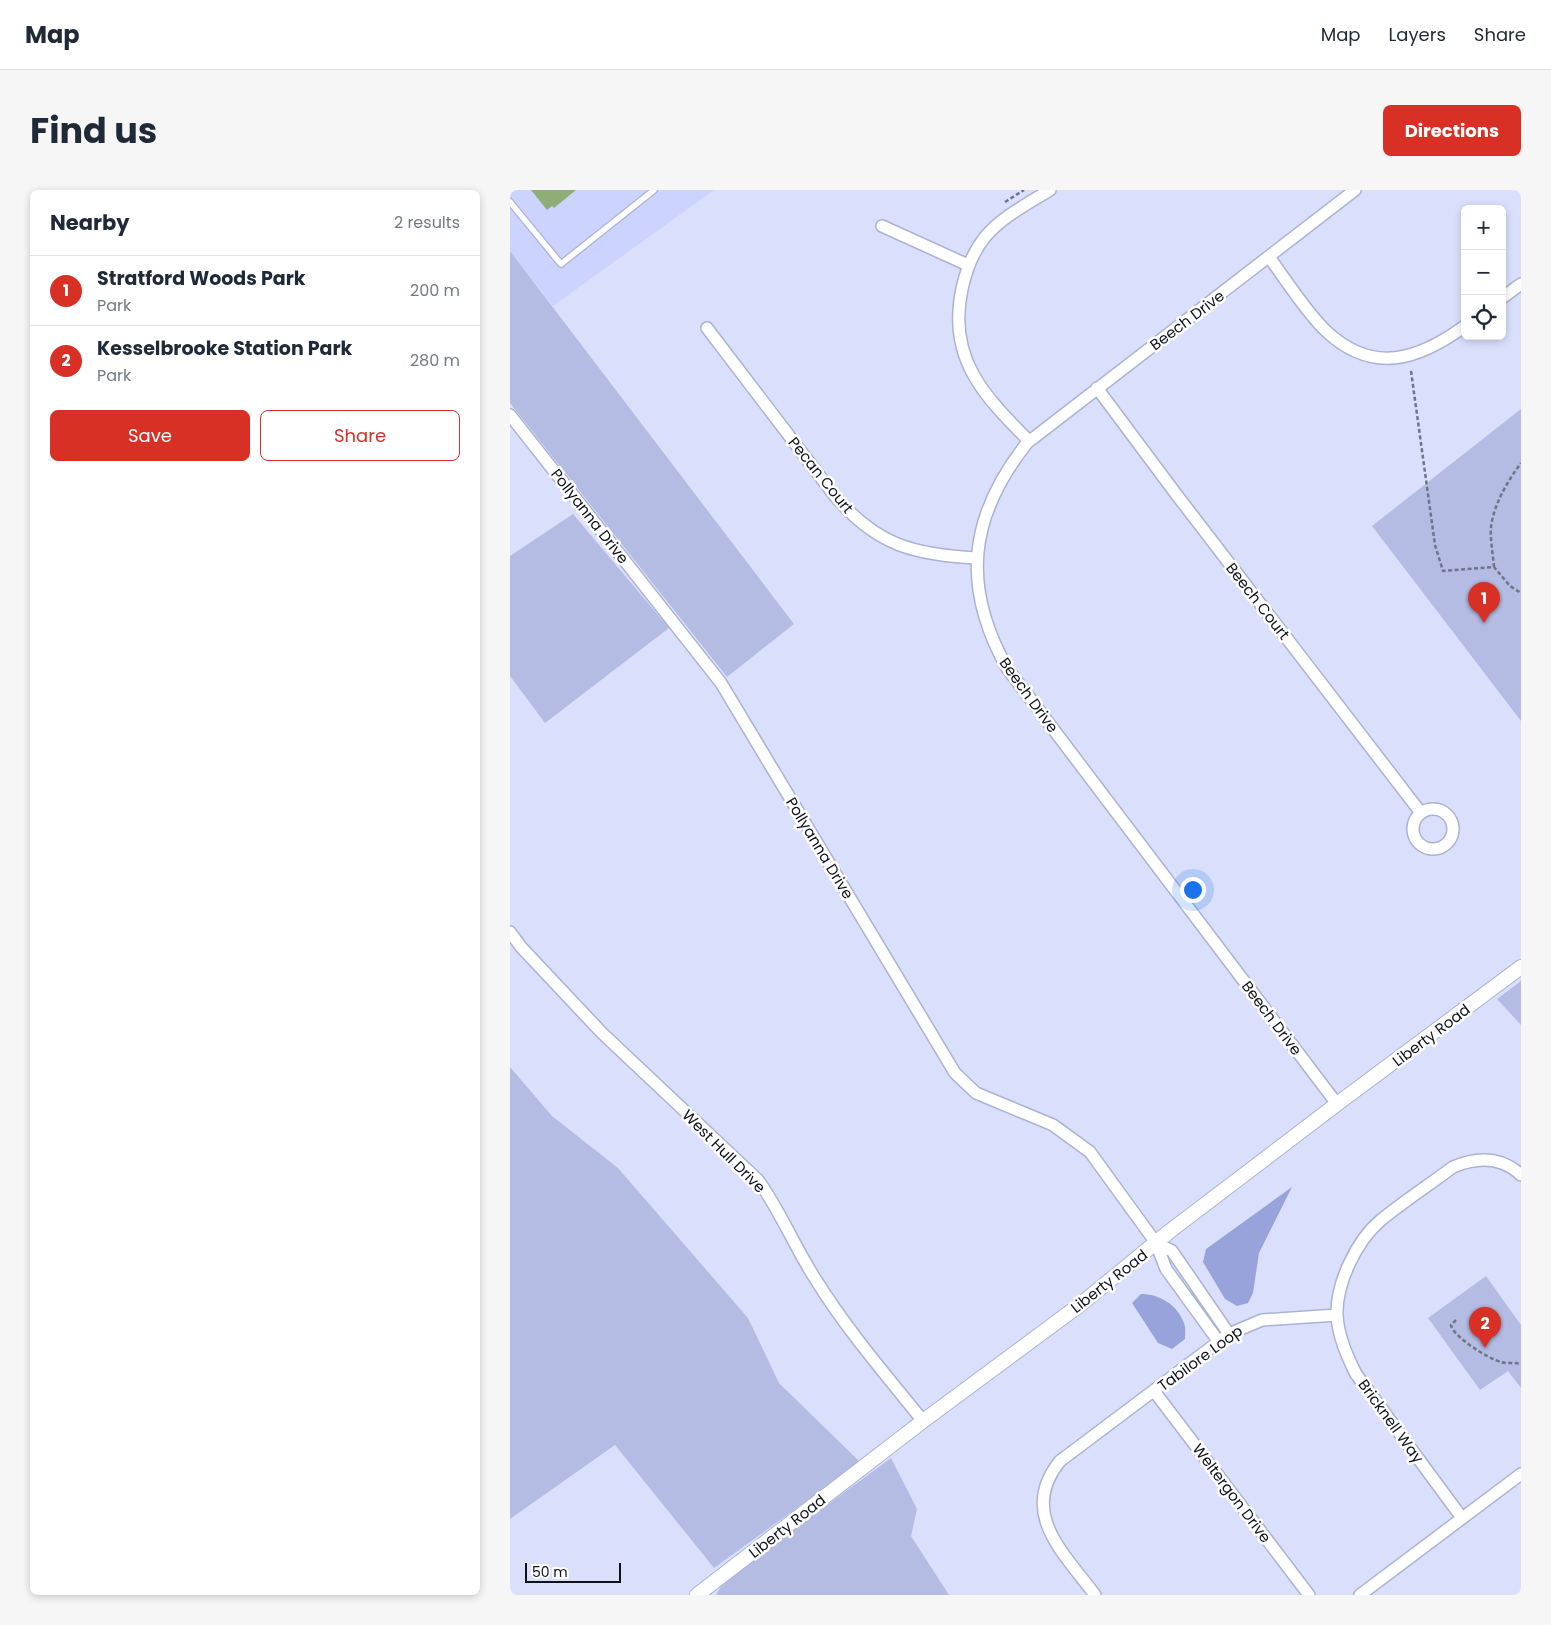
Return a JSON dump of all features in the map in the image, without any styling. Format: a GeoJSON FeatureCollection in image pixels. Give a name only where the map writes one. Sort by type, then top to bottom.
{"type":"FeatureCollection","features":[{"type":"Feature","properties":{"kind":"street"},"geometry":{"type":"LineString","coordinates":[[1029,441],[988,398],[967,364],[958,324],[959,302],[968,265],[984,238],[1004,219],[1050,190]]}},
{"type":"Feature","properties":{"kind":"street","name":"Beech Drive"},"geometry":{"type":"LineString","coordinates":[[1337,1104],[1007,668],[987,627],[980,596],[977,558],[985,514],[994,492],[1004,473],[1029,441],[1355,190]]}},
{"type":"Feature","properties":{"kind":"street"},"geometry":{"type":"LineString","coordinates":[[882,226],[968,265]]}},
{"type":"Feature","properties":{"kind":"street"},"geometry":{"type":"LineString","coordinates":[[1269,257],[1324,329],[1353,350],[1387,358],[1406,357],[1436,347],[1461,329]]}},
{"type":"Feature","properties":{"kind":"street"},"geometry":{"type":"LineString","coordinates":[[1506,295],[1521,284]]}},
{"type":"Feature","properties":{"kind":"street","name":"Pecan Court"},"geometry":{"type":"LineString","coordinates":[[707,328],[835,496],[860,522],[878,535],[918,552],[939,556],[977,558]]}},
{"type":"Feature","properties":{"kind":"street","name":"Beech Court"},"geometry":{"type":"LineString","coordinates":[[1097,388],[1182,502],[1421,813]]}},
{"type":"Feature","properties":{"kind":"street","name":"Pollyanna Drive"},"geometry":{"type":"LineString","coordinates":[[510,415],[721,684],[955,1073],[976,1093],[1054,1126],[1082,1145],[1090,1152],[1156,1243]]}},
{"type":"Feature","properties":{"kind":"street","name":"West Hull Drive"},"geometry":{"type":"LineString","coordinates":[[510,932],[521,947],[602,1033],[758,1180],[771,1199],[816,1281],[864,1348],[922,1421]]}},
{"type":"Feature","properties":{"kind":"street","name":"Liberty Road"},"geometry":{"type":"LineString","coordinates":[[697,1595],[922,1421],[1081,1304],[1156,1243],[1337,1104],[1521,967]]}},
{"type":"Feature","properties":{"kind":"street"},"geometry":{"type":"LineString","coordinates":[[1337,1315],[1341,1290],[1353,1257],[1367,1235],[1381,1220],[1453,1167],[1465,1162],[1488,1159],[1502,1162],[1521,1175]]}},
{"type":"Feature","properties":{"kind":"street"},"geometry":{"type":"LineString","coordinates":[[1156,1243],[1172,1251],[1229,1334]]}},
{"type":"Feature","properties":{"kind":"street"},"geometry":{"type":"LineString","coordinates":[[1156,1243],[1166,1269],[1219,1342]]}},
{"type":"Feature","properties":{"kind":"street","name":"Tabilore Loop"},"geometry":{"type":"LineString","coordinates":[[1095,1595],[1046,1525],[1042,1499],[1045,1485],[1060,1461],[1229,1334],[1262,1320],[1337,1315]]}},
{"type":"Feature","properties":{"kind":"street","name":"Bricknell Way"},"geometry":{"type":"LineString","coordinates":[[1337,1315],[1346,1354],[1356,1374],[1462,1518]]}},
{"type":"Feature","properties":{"kind":"street","name":"Weltergon Drive"},"geometry":{"type":"LineString","coordinates":[[1154,1391],[1310,1595]]}},
{"type":"Feature","properties":{"kind":"street"},"geometry":{"type":"LineString","coordinates":[[1360,1595],[1521,1474]]}},
{"type":"Feature","properties":{"kind":"lane"},"geometry":{"type":"LineString","coordinates":[[510,202],[561,264],[654,190]]}},
{"type":"Feature","properties":{"kind":"path"},"geometry":{"type":"LineString","coordinates":[[1411,371],[1435,545],[1443,571],[1494,567]]}},
{"type":"Feature","properties":{"kind":"path"},"geometry":{"type":"LineString","coordinates":[[1521,464],[1501,494],[1491,528],[1494,567],[1510,586],[1521,592]]}},
{"type":"Feature","properties":{"kind":"path"},"geometry":{"type":"LineString","coordinates":[[1456,1320],[1451,1325],[1452,1331],[1459,1338],[1501,1362],[1521,1364]]}},
{"type":"Feature","properties":{"kind":"shaded area"},"geometry":{"type":"Polygon","coordinates":[[[510,190],[714,190],[553,306],[510,251],[510,190]]]}},
{"type":"Feature","properties":{"kind":"shaded area"},"geometry":{"type":"Polygon","coordinates":[[[510,251],[794,624],[727,677],[510,403],[510,251]]]}},
{"type":"Feature","properties":{"kind":"shaded area"},"geometry":{"type":"Polygon","coordinates":[[[1521,409],[1521,721],[1372,526],[1521,409]]]}},
{"type":"Feature","properties":{"kind":"shaded area"},"geometry":{"type":"Polygon","coordinates":[[[573,514],[669,628],[545,723],[510,676],[510,556],[573,514]]]}},
{"type":"Feature","properties":{"kind":"shaded area"},"geometry":{"type":"Polygon","coordinates":[[[1521,981],[1521,1025],[1497,999],[1521,981]]]}},
{"type":"Feature","properties":{"kind":"shaded area"},"geometry":{"type":"Polygon","coordinates":[[[510,1067],[552,1116],[618,1168],[748,1318],[779,1383],[860,1462],[714,1568],[615,1445],[510,1519],[510,1067]]]}},
{"type":"Feature","properties":{"kind":"shaded area"},"geometry":{"type":"Polygon","coordinates":[[[1292,1187],[1259,1253],[1253,1293],[1248,1303],[1237,1306],[1225,1299],[1203,1262],[1206,1249],[1292,1187]]]}},
{"type":"Feature","properties":{"kind":"shaded area"},"geometry":{"type":"Polygon","coordinates":[[[1486,1276],[1521,1325],[1521,1388],[1508,1371],[1480,1390],[1428,1318],[1486,1276]]]}},
{"type":"Feature","properties":{"kind":"shaded area"},"geometry":{"type":"Polygon","coordinates":[[[1141,1294],[1148,1294],[1167,1301],[1181,1316],[1185,1326],[1185,1339],[1172,1349],[1158,1343],[1132,1303],[1141,1294]]]}},
{"type":"Feature","properties":{"kind":"shaded area"},"geometry":{"type":"Polygon","coordinates":[[[891,1458],[917,1509],[911,1536],[949,1595],[716,1595],[724,1581],[891,1458]]]}},
{"type":"Feature","properties":{"kind":"building"},"geometry":{"type":"Polygon","coordinates":[[[531,190],[576,190],[554,208],[552,206],[547,210],[531,190]]]}},
{"type":"Feature","properties":{"kind":"place","name":"Stratford Woods Park"},"geometry":{"type":"Point","coordinates":[1484,623]}},
{"type":"Feature","properties":{"kind":"place","name":"Kesselbrooke Station Park"},"geometry":{"type":"Point","coordinates":[1485,1348]}}]}
